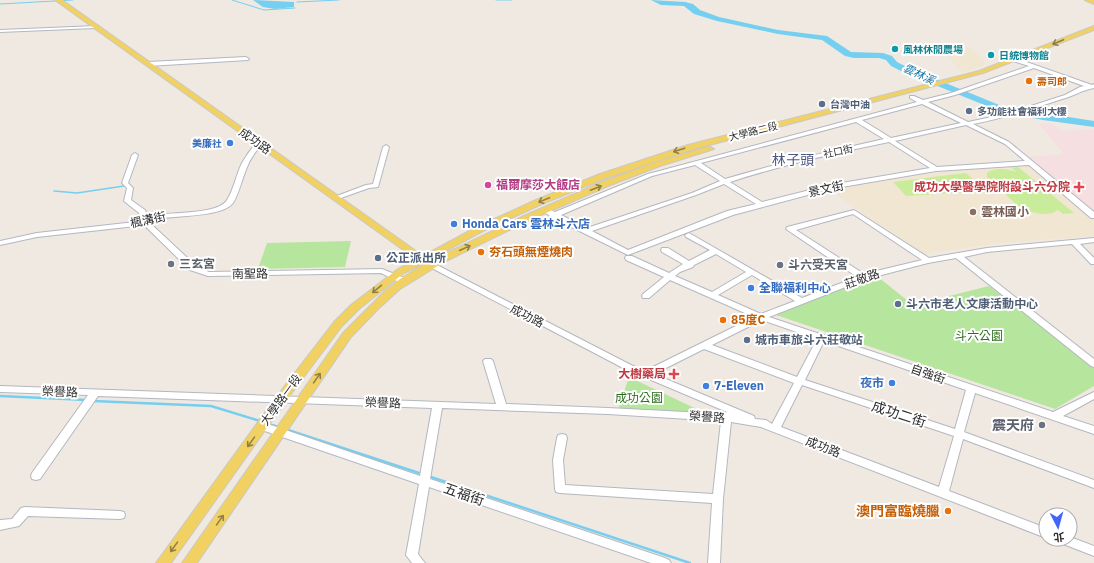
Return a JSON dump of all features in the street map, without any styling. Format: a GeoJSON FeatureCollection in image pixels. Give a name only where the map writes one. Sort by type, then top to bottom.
{"type":"FeatureCollection","features":[{"type":"Feature","properties":{"kind":"main road"},"geometry":{"type":"LineString","coordinates":[[1088,0],[1094,2]]}},
{"type":"Feature","properties":{"kind":"main road","name":"成功路"},"geometry":{"type":"LineString","coordinates":[[59,1],[426,263]]}},
{"type":"Feature","properties":{"kind":"main road","name":"大學路二段"},"geometry":{"type":"LineString","coordinates":[[426,263],[546,210],[578,194],[664,163],[700,151],[861,106],[912,97],[947,82],[1015,60],[1094,28]]}},
{"type":"Feature","properties":{"kind":"main road","name":"大學路二段"},"geometry":{"type":"LineString","coordinates":[[426,263],[480,229],[539,202],[603,176],[655,158],[690,147],[938,87],[956,85],[1024,64],[1094,34]]}},
{"type":"Feature","properties":{"kind":"main road"},"geometry":{"type":"LineString","coordinates":[[655,158],[664,163]]}},
{"type":"Feature","properties":{"kind":"main road","name":"大學路一段"},"geometry":{"type":"LineString","coordinates":[[163,563],[281,399],[338,324],[355,307],[399,278],[426,263]]}},
{"type":"Feature","properties":{"kind":"main road","name":"大學路一段"},"geometry":{"type":"LineString","coordinates":[[189,563],[347,335],[399,278]]}},
{"type":"Feature","properties":{"kind":"street"},"geometry":{"type":"LineString","coordinates":[[0,31],[95,27]]}},
{"type":"Feature","properties":{"kind":"street"},"geometry":{"type":"LineString","coordinates":[[148,64],[246,59]]}},
{"type":"Feature","properties":{"kind":"street"},"geometry":{"type":"LineString","coordinates":[[1015,60],[1093,86]]}},
{"type":"Feature","properties":{"kind":"street","name":"大學路二段"},"geometry":{"type":"LineString","coordinates":[[554,215],[650,175],[968,90],[1035,66]]}},
{"type":"Feature","properties":{"kind":"street","name":"社口街"},"geometry":{"type":"LineString","coordinates":[[586,232],[694,194],[725,180],[818,155],[1007,115],[1093,86]]}},
{"type":"Feature","properties":{"kind":"street"},"geometry":{"type":"LineString","coordinates":[[912,97],[1006,143],[1032,163],[1094,216]]}},
{"type":"Feature","properties":{"kind":"street"},"geometry":{"type":"LineString","coordinates":[[856,120],[936,169]]}},
{"type":"Feature","properties":{"kind":"street","name":"楓溝街"},"geometry":{"type":"LineString","coordinates":[[0,243],[43,234],[136,224],[145,219],[166,215],[186,215],[223,208],[230,202],[245,163],[258,144]]}},
{"type":"Feature","properties":{"kind":"street"},"geometry":{"type":"LineString","coordinates":[[336,198],[368,186],[376,186],[386,148]]}},
{"type":"Feature","properties":{"kind":"street","name":"南聖路"},"geometry":{"type":"LineString","coordinates":[[135,155],[125,183],[130,188],[127,201],[142,212],[147,224],[193,268],[208,274],[382,271],[399,278]]}},
{"type":"Feature","properties":{"kind":"street"},"geometry":{"type":"LineString","coordinates":[[695,162],[760,204]]}},
{"type":"Feature","properties":{"kind":"street","name":"景文街"},"geometry":{"type":"LineString","coordinates":[[628,255],[730,213],[830,187],[936,169],[1032,163]]}},
{"type":"Feature","properties":{"kind":"street","name":"自強街"},"geometry":{"type":"LineString","coordinates":[[546,210],[669,276],[762,317],[1094,430]]}},
{"type":"Feature","properties":{"kind":"street"},"geometry":{"type":"LineString","coordinates":[[863,277],[790,229],[854,212],[928,261]]}},
{"type":"Feature","properties":{"kind":"street"},"geometry":{"type":"LineString","coordinates":[[690,235],[802,301]]}},
{"type":"Feature","properties":{"kind":"street","name":"莊敬路"},"geometry":{"type":"LineString","coordinates":[[646,374],[762,317],[863,277],[928,261],[987,250],[1094,240]]}},
{"type":"Feature","properties":{"kind":"street"},"geometry":{"type":"LineString","coordinates":[[1074,242],[1094,262]]}},
{"type":"Feature","properties":{"kind":"street"},"geometry":{"type":"LineString","coordinates":[[665,250],[690,265]]}},
{"type":"Feature","properties":{"kind":"street"},"geometry":{"type":"LineString","coordinates":[[646,296],[669,276],[715,251]]}},
{"type":"Feature","properties":{"kind":"street"},"geometry":{"type":"LineString","coordinates":[[957,255],[1094,364]]}},
{"type":"Feature","properties":{"kind":"street","name":"成功路"},"geometry":{"type":"LineString","coordinates":[[426,263],[502,303],[728,415],[770,426],[1038,530]]}},
{"type":"Feature","properties":{"kind":"street"},"geometry":{"type":"LineString","coordinates":[[712,295],[752,272]]}},
{"type":"Feature","properties":{"kind":"street"},"geometry":{"type":"LineString","coordinates":[[770,426],[799,381],[822,337]]}},
{"type":"Feature","properties":{"kind":"street","name":"成功二街"},"geometry":{"type":"LineString","coordinates":[[703,345],[799,381],[959,434],[1094,484]]}},
{"type":"Feature","properties":{"kind":"street"},"geometry":{"type":"LineString","coordinates":[[488,361],[502,407]]}},
{"type":"Feature","properties":{"kind":"street","name":"榮譽路"},"geometry":{"type":"LineString","coordinates":[[0,389],[728,415]]}},
{"type":"Feature","properties":{"kind":"street"},"geometry":{"type":"LineString","coordinates":[[943,494],[971,389]]}},
{"type":"Feature","properties":{"kind":"street"},"geometry":{"type":"LineString","coordinates":[[36,476],[95,393]]}},
{"type":"Feature","properties":{"kind":"street"},"geometry":{"type":"LineString","coordinates":[[1054,416],[1094,395]]}},
{"type":"Feature","properties":{"kind":"street"},"geometry":{"type":"LineString","coordinates":[[419,563],[412,555],[438,404]]}},
{"type":"Feature","properties":{"kind":"street"},"geometry":{"type":"LineString","coordinates":[[714,563],[718,499],[728,415]]}},
{"type":"Feature","properties":{"kind":"street","name":"五福街"},"geometry":{"type":"LineString","coordinates":[[262,426],[665,563]]}},
{"type":"Feature","properties":{"kind":"street"},"geometry":{"type":"LineString","coordinates":[[562,438],[558,460],[560,489],[718,499]]}},
{"type":"Feature","properties":{"kind":"street"},"geometry":{"type":"LineString","coordinates":[[0,525],[15,523],[26,511],[120,515]]}},
{"type":"Feature","properties":{"kind":"street"},"geometry":{"type":"LineString","coordinates":[[1078,545],[1094,551]]}},
{"type":"Feature","properties":{"kind":"shaded area"},"geometry":{"type":"Polygon","coordinates":[[[940,47],[970,47],[986,64],[962,73],[940,47]]]}},
{"type":"Feature","properties":{"kind":"shaded area","name":"成功大學醫學院附設斗六分院"},"geometry":{"type":"Polygon","coordinates":[[[1050,123],[1062,131],[1094,129],[1094,212],[1028,157],[1064,154],[1039,124],[1050,123]]]}},
{"type":"Feature","properties":{"kind":"shaded area","name":"雲林國小"},"geometry":{"type":"Polygon","coordinates":[[[1029,165],[1094,218],[1094,236],[999,243],[924,254],[830,190],[946,171],[1029,165]]]}},
{"type":"Feature","properties":{"kind":"green space"},"geometry":{"type":"Polygon","coordinates":[[[1018,167],[1074,213],[1063,214],[1058,210],[1049,214],[1039,214],[1020,208],[987,177],[987,173],[990,171],[1005,169],[1016,172],[1012,168],[1018,167]]]}},
{"type":"Feature","properties":{"kind":"green space"},"geometry":{"type":"Polygon","coordinates":[[[966,173],[985,191],[906,196],[893,182],[966,173]]]}},
{"type":"Feature","properties":{"kind":"green space"},"geometry":{"type":"Polygon","coordinates":[[[351,241],[345,267],[258,269],[267,243],[351,241]]]}},
{"type":"Feature","properties":{"kind":"green space","name":"斗六公園"},"geometry":{"type":"Polygon","coordinates":[[[878,277],[913,305],[989,286],[1094,368],[1094,386],[1055,409],[770,313],[878,277]]]}},
{"type":"Feature","properties":{"kind":"green space","name":"成功公園"},"geometry":{"type":"Polygon","coordinates":[[[629,377],[707,414],[617,413],[629,377]]]}},
{"type":"Feature","properties":{"kind":"water"},"geometry":{"type":"Polygon","coordinates":[[[253,0],[294,2],[294,7],[275,9],[263,7],[253,0]]]}},
{"type":"Feature","properties":{"kind":"waterway"},"geometry":{"type":"LineString","coordinates":[[0,4],[73,0]]}},
{"type":"Feature","properties":{"kind":"waterway"},"geometry":{"type":"LineString","coordinates":[[232,0],[264,10],[295,8]]}},
{"type":"Feature","properties":{"kind":"waterway"},"geometry":{"type":"LineString","coordinates":[[297,2],[339,0]]}},
{"type":"Feature","properties":{"kind":"waterway"},"geometry":{"type":"LineString","coordinates":[[496,0],[512,0]]}},
{"type":"Feature","properties":{"kind":"waterway","name":"雲林溪"},"geometry":{"type":"LineString","coordinates":[[655,0],[661,3],[685,4],[697,12],[717,19],[778,32],[824,38],[834,43],[839,49],[854,56],[880,55],[889,58],[894,64],[906,70],[1002,109],[1043,117],[1094,124]]}},
{"type":"Feature","properties":{"kind":"waterway"},"geometry":{"type":"LineString","coordinates":[[54,191],[77,193],[124,186]]}},
{"type":"Feature","properties":{"kind":"waterway"},"geometry":{"type":"LineString","coordinates":[[0,396],[87,400]]}},
{"type":"Feature","properties":{"kind":"waterway"},"geometry":{"type":"LineString","coordinates":[[93,401],[211,406],[260,421]]}},
{"type":"Feature","properties":{"kind":"waterway"},"geometry":{"type":"LineString","coordinates":[[268,424],[279,427]]}},
{"type":"Feature","properties":{"kind":"waterway"},"geometry":{"type":"LineString","coordinates":[[285,429],[422,474]]}},
{"type":"Feature","properties":{"kind":"waterway"},"geometry":{"type":"LineString","coordinates":[[428,476],[690,563]]}},
{"type":"Feature","properties":{"kind":"place","name":"風林休閒農場"},"geometry":{"type":"Point","coordinates":[895,49]}},
{"type":"Feature","properties":{"kind":"place","name":"日統博物館"},"geometry":{"type":"Point","coordinates":[991,55]}},
{"type":"Feature","properties":{"kind":"place","name":"壽司郎"},"geometry":{"type":"Point","coordinates":[1029,81]}},
{"type":"Feature","properties":{"kind":"place","name":"台灣中油"},"geometry":{"type":"Point","coordinates":[822,104]}},
{"type":"Feature","properties":{"kind":"place","name":"多功能社會福利大樓"},"geometry":{"type":"Point","coordinates":[969,111]}},
{"type":"Feature","properties":{"kind":"place","name":"美廉社"},"geometry":{"type":"Point","coordinates":[230,143]}},
{"type":"Feature","properties":{"kind":"place","name":"福爾摩莎大飯店"},"geometry":{"type":"Point","coordinates":[488,185]}},
{"type":"Feature","properties":{"kind":"place","name":"成功大學醫學院附設斗六分院"},"geometry":{"type":"Point","coordinates":[1079,187]}},
{"type":"Feature","properties":{"kind":"place","name":"雲林國小"},"geometry":{"type":"Point","coordinates":[973,212]}},
{"type":"Feature","properties":{"kind":"place","name":"Honda Cars 雲林斗六店"},"geometry":{"type":"Point","coordinates":[454,224]}},
{"type":"Feature","properties":{"kind":"place","name":"夯石頭無煙燒肉"},"geometry":{"type":"Point","coordinates":[481,252]}},
{"type":"Feature","properties":{"kind":"place","name":"公正派出所"},"geometry":{"type":"Point","coordinates":[378,258]}},
{"type":"Feature","properties":{"kind":"place","name":"三玄宮"},"geometry":{"type":"Point","coordinates":[171,264]}},
{"type":"Feature","properties":{"kind":"place","name":"斗六受天宮"},"geometry":{"type":"Point","coordinates":[780,265]}},
{"type":"Feature","properties":{"kind":"place","name":"全聯福利中心"},"geometry":{"type":"Point","coordinates":[751,288]}},
{"type":"Feature","properties":{"kind":"place","name":"斗六市老人文康活動中心"},"geometry":{"type":"Point","coordinates":[898,304]}},
{"type":"Feature","properties":{"kind":"place","name":"85度C"},"geometry":{"type":"Point","coordinates":[723,320]}},
{"type":"Feature","properties":{"kind":"place","name":"城市車旅斗六莊敬站"},"geometry":{"type":"Point","coordinates":[747,340]}},
{"type":"Feature","properties":{"kind":"place","name":"大樹藥局"},"geometry":{"type":"Point","coordinates":[674,374]}},
{"type":"Feature","properties":{"kind":"place","name":"夜市"},"geometry":{"type":"Point","coordinates":[892,383]}},
{"type":"Feature","properties":{"kind":"place","name":"7-Eleven"},"geometry":{"type":"Point","coordinates":[706,386]}},
{"type":"Feature","properties":{"kind":"place","name":"震天府"},"geometry":{"type":"Point","coordinates":[1042,425]}},
{"type":"Feature","properties":{"kind":"place","name":"澳門富臨燒臘"},"geometry":{"type":"Point","coordinates":[948,511]}},
{"type":"Feature","properties":{"kind":"district","name":"林子頭"},"geometry":{"type":"Point","coordinates":[793,160]}}]}
